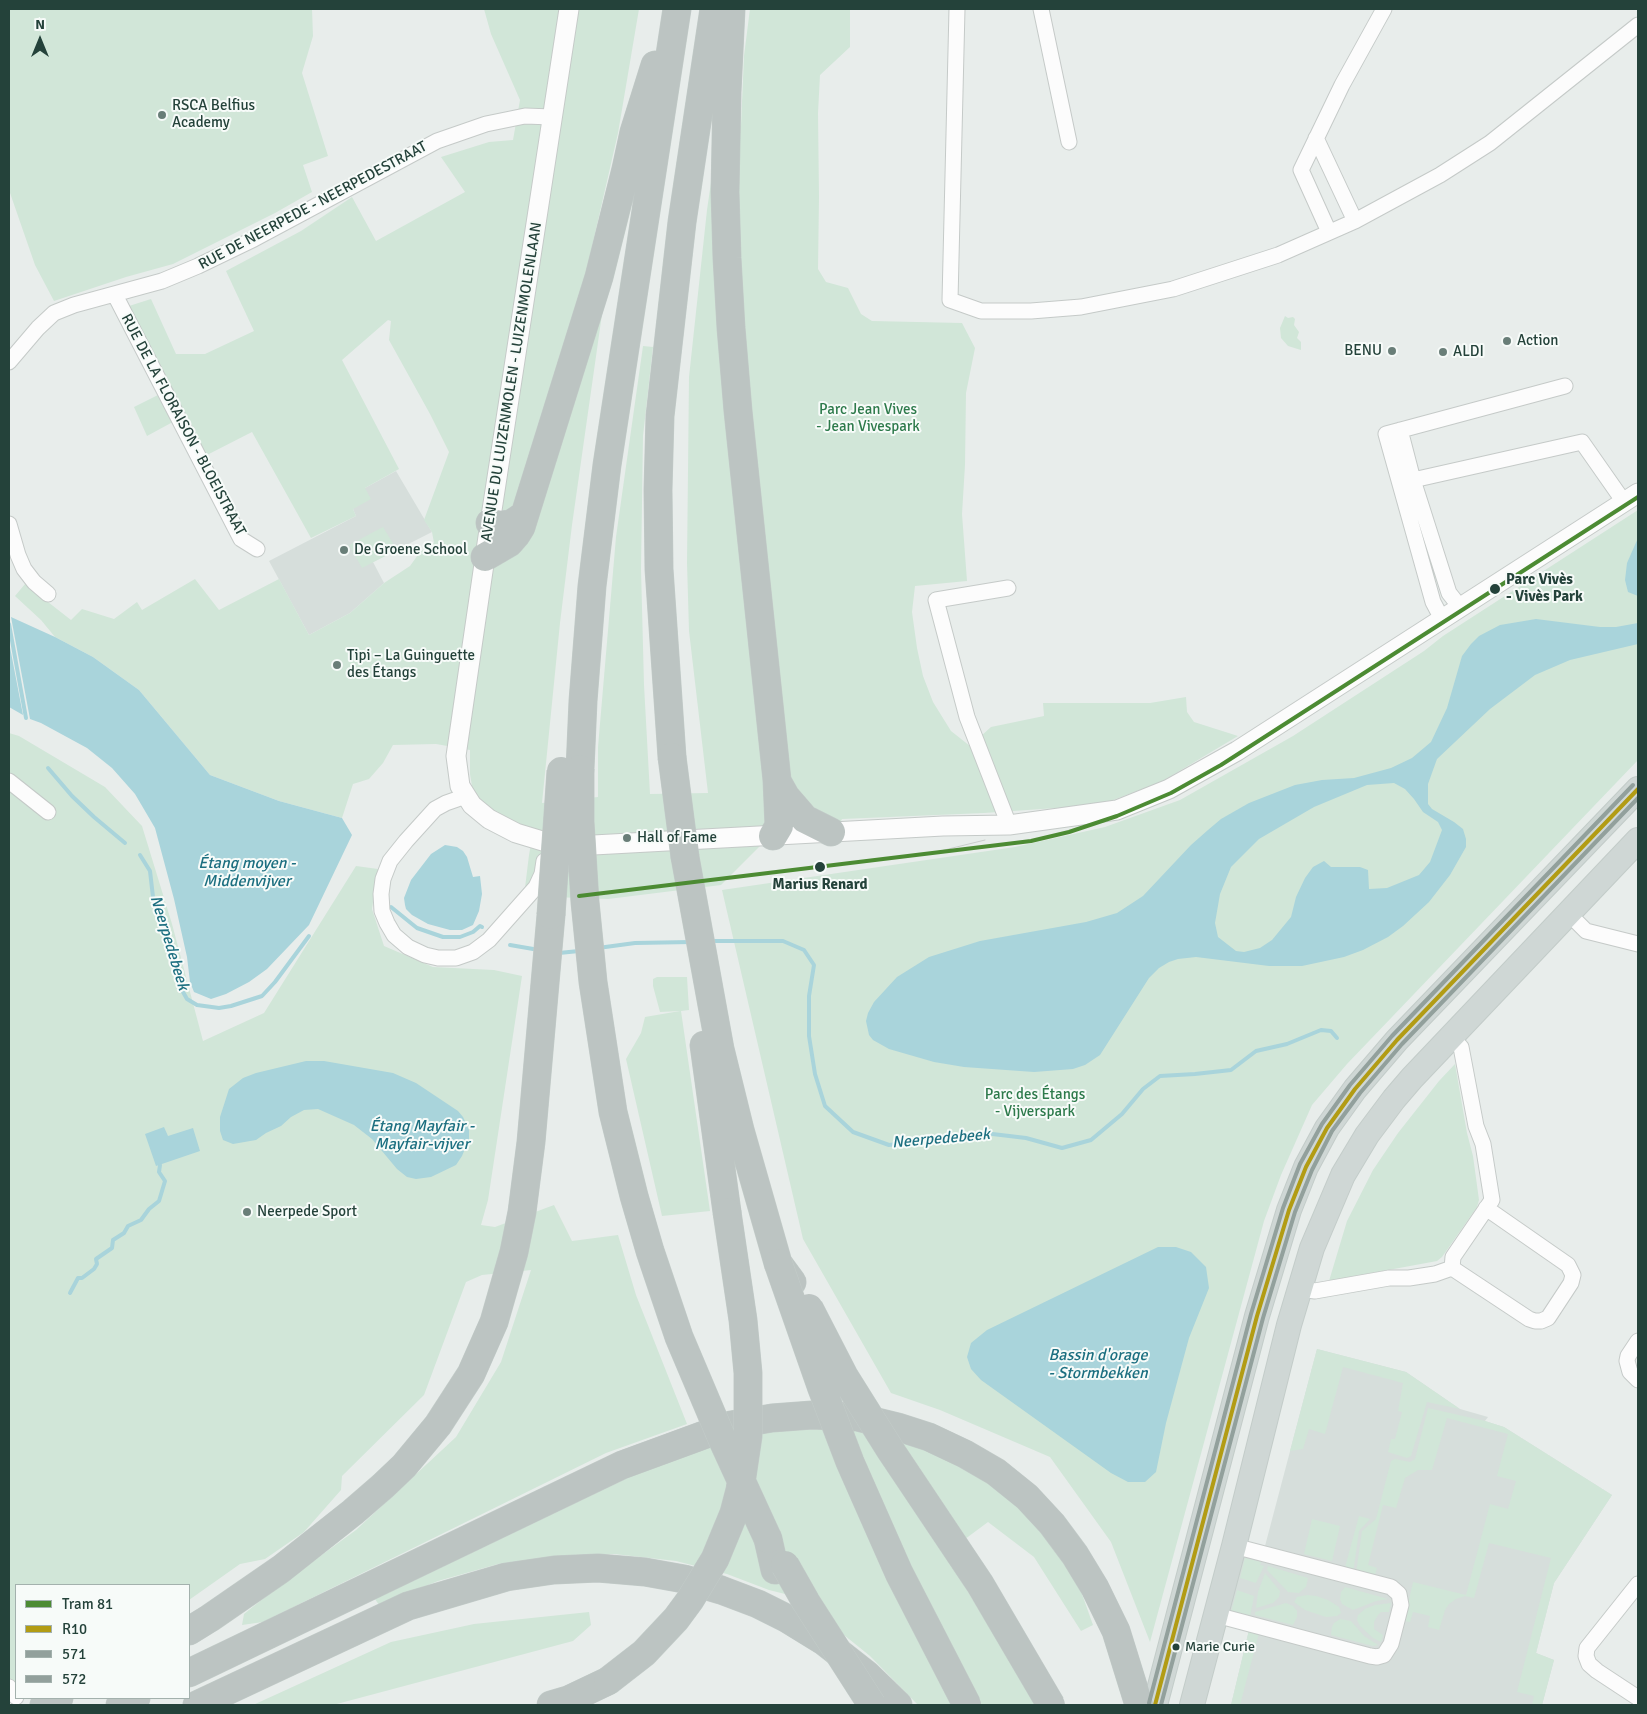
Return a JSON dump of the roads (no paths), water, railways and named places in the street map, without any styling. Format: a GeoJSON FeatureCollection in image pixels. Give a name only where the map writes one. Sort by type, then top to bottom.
{"type":"FeatureCollection","features":[{"type":"Feature","properties":{"kind":"highway"},"geometry":{"type":"LineString","coordinates":[[485,557],[509,542],[516,535],[520,527],[599,277],[634,132],[673,9]]}},
{"type":"Feature","properties":{"kind":"highway"},"geometry":{"type":"LineString","coordinates":[[190,1630],[281,1569],[353,1512],[404,1466],[430,1436],[471,1374],[483,1349],[504,1289],[522,1212],[532,1142],[571,770],[582,701],[592,586],[607,465],[677,9]]}},
{"type":"Feature","properties":{"kind":"highway"},"geometry":{"type":"LineString","coordinates":[[551,1705],[568,1700],[608,1681],[644,1653],[676,1619],[704,1579],[718,1552],[734,1513],[745,1466],[748,1436],[748,1373],[743,1320],[704,1052],[685,857],[672,757],[659,569],[658,490],[660,416],[682,222],[714,9]]}},
{"type":"Feature","properties":{"kind":"highway"},"geometry":{"type":"LineString","coordinates":[[732,9],[726,92],[725,192],[730,318],[777,780],[779,826],[773,836]]}},
{"type":"Feature","properties":{"kind":"highway"},"geometry":{"type":"LineString","coordinates":[[490,523],[511,524],[523,516]]}},
{"type":"Feature","properties":{"kind":"highway"},"geometry":{"type":"LineString","coordinates":[[571,770],[580,822],[593,982],[613,1112],[650,1251],[679,1337],[723,1441],[768,1539],[872,1705]]}},
{"type":"Feature","properties":{"kind":"highway"},"geometry":{"type":"LineString","coordinates":[[777,780],[786,797],[805,819],[832,832]]}},
{"type":"Feature","properties":{"kind":"highway"},"geometry":{"type":"LineString","coordinates":[[685,857],[720,1049],[740,1130],[778,1263],[850,1462],[899,1573],[967,1705]]}},
{"type":"Feature","properties":{"kind":"highway"},"geometry":{"type":"LineString","coordinates":[[778,1263],[804,1299],[844,1376],[890,1451],[980,1584],[1051,1705]]}},
{"type":"Feature","properties":{"kind":"highway"},"geometry":{"type":"LineString","coordinates":[[190,1673],[622,1466],[731,1424],[812,1415],[857,1417],[898,1426],[929,1437],[965,1454],[996,1472],[1027,1497],[1052,1524],[1095,1588],[1116,1631],[1139,1705]]}},
{"type":"Feature","properties":{"kind":"highway"},"geometry":{"type":"LineString","coordinates":[[768,1539],[776,1570],[786,1591],[854,1705]]}},
{"type":"Feature","properties":{"kind":"highway"},"geometry":{"type":"LineString","coordinates":[[197,1705],[408,1606],[506,1577],[554,1570],[598,1568],[644,1572],[684,1579],[758,1604],[786,1618],[825,1642],[867,1675],[898,1705]]}},
{"type":"Feature","properties":{"kind":"highway"},"geometry":{"type":"LineString","coordinates":[[120,1705],[134,1699]]}},
{"type":"Feature","properties":{"kind":"main road"},"geometry":{"type":"LineString","coordinates":[[1155,1705],[1260,1307],[1289,1210],[1306,1167],[1327,1128],[1355,1089],[1396,1040],[1638,789]]}},
{"type":"Feature","properties":{"kind":"main road"},"geometry":{"type":"LineString","coordinates":[[1192,1705],[1299,1289],[1324,1216],[1343,1175],[1367,1135],[1394,1098],[1638,840]]}},
{"type":"Feature","properties":{"kind":"main road"},"geometry":{"type":"LineString","coordinates":[[1236,1397],[1269,1406]]}},
{"type":"Feature","properties":{"kind":"main road"},"geometry":{"type":"LineString","coordinates":[[1229,1422],[1263,1431]]}},
{"type":"Feature","properties":{"kind":"street","name":"AVENUE DU LUIZENMOLEN - LUIZENMOLENLAAN"},"geometry":{"type":"LineString","coordinates":[[466,796],[460,786],[456,756],[569,9]]}},
{"type":"Feature","properties":{"kind":"street"},"geometry":{"type":"LineString","coordinates":[[957,9],[950,300],[981,311],[1031,311],[1081,307],[1173,289],[1278,255],[1356,221],[1440,175],[1490,142],[1638,25]]}},
{"type":"Feature","properties":{"kind":"street"},"geometry":{"type":"LineString","coordinates":[[1041,9],[1069,142]]}},
{"type":"Feature","properties":{"kind":"street"},"geometry":{"type":"LineString","coordinates":[[1329,232],[1301,170],[1342,85],[1384,9]]}},
{"type":"Feature","properties":{"kind":"street","name":"RUE DE NEERPEDE - NEERPEDESTRAAT"},"geometry":{"type":"LineString","coordinates":[[9,362],[38,328],[54,313],[74,305],[115,295],[162,280],[198,266],[254,239],[437,141],[486,124],[525,116],[552,117]]}},
{"type":"Feature","properties":{"kind":"street"},"geometry":{"type":"LineString","coordinates":[[1316,138],[1356,221]]}},
{"type":"Feature","properties":{"kind":"street","name":"RUE DE LA FLORAISON - BLOEISTRAAT"},"geometry":{"type":"LineString","coordinates":[[115,295],[241,539],[257,549]]}},
{"type":"Feature","properties":{"kind":"street"},"geometry":{"type":"LineString","coordinates":[[1442,619],[1434,602],[1386,434],[1565,386]]}},
{"type":"Feature","properties":{"kind":"street"},"geometry":{"type":"LineString","coordinates":[[1400,430],[1413,480],[1449,593],[1460,607]]}},
{"type":"Feature","properties":{"kind":"street"},"geometry":{"type":"LineString","coordinates":[[547,843],[542,874],[536,886],[489,940],[473,952],[456,958],[438,958],[425,955],[408,947],[394,935],[387,923],[382,911],[381,894],[383,879],[390,861],[435,809],[466,796],[472,805],[489,818],[516,833],[547,843],[575,846],[942,826],[1009,825],[1117,810],[1169,790],[1237,751],[1631,498],[1582,442],[1413,480]]}},
{"type":"Feature","properties":{"kind":"street"},"geometry":{"type":"LineString","coordinates":[[9,524],[13,541],[24,569],[34,582],[48,594]]}},
{"type":"Feature","properties":{"kind":"street"},"geometry":{"type":"LineString","coordinates":[[1008,588],[936,600],[967,717],[1009,825]]}},
{"type":"Feature","properties":{"kind":"street"},"geometry":{"type":"LineString","coordinates":[[9,782],[48,812]]}},
{"type":"Feature","properties":{"kind":"street"},"geometry":{"type":"LineString","coordinates":[[1568,913],[1586,931],[1638,944]]}},
{"type":"Feature","properties":{"kind":"street"},"geometry":{"type":"LineString","coordinates":[[1450,1037],[1461,1047],[1476,1126],[1483,1144],[1492,1200],[1453,1257],[1452,1268]]}},
{"type":"Feature","properties":{"kind":"street"},"geometry":{"type":"LineString","coordinates":[[1452,1268],[1528,1319],[1535,1321],[1548,1318],[1571,1283],[1573,1276],[1568,1265],[1486,1208]]}},
{"type":"Feature","properties":{"kind":"street"},"geometry":{"type":"LineString","coordinates":[[1299,1289],[1315,1291],[1389,1278],[1409,1278],[1435,1274],[1452,1268]]}},
{"type":"Feature","properties":{"kind":"street"},"geometry":{"type":"LineString","coordinates":[[1638,1341],[1628,1356],[1627,1361],[1630,1372],[1638,1380]]}},
{"type":"Feature","properties":{"kind":"street"},"geometry":{"type":"LineString","coordinates":[[1216,1615],[1370,1656],[1384,1655],[1391,1644],[1400,1605],[1399,1594],[1391,1587],[1234,1546]]}},
{"type":"Feature","properties":{"kind":"street"},"geometry":{"type":"LineString","coordinates":[[1638,1584],[1587,1648],[1586,1656],[1589,1664],[1597,1671],[1638,1698]]}},
{"type":"Feature","properties":{"kind":"water"},"geometry":{"type":"Polygon","coordinates":[[[1638,538],[1638,596],[1628,592],[1625,580],[1627,563],[1638,538]]]}},
{"type":"Feature","properties":{"kind":"water","name":"Étang moyen - Middenvijver"},"geometry":{"type":"Polygon","coordinates":[[[11,617],[93,657],[139,690],[210,775],[279,801],[342,818],[352,835],[309,925],[267,969],[249,982],[226,994],[211,999],[194,992],[190,982],[187,957],[174,899],[155,828],[135,794],[112,768],[87,748],[30,719],[11,617]]]}},
{"type":"Feature","properties":{"kind":"water"},"geometry":{"type":"Polygon","coordinates":[[[1536,619],[1600,627],[1616,627],[1638,623],[1638,644],[1570,660],[1535,675],[1490,709],[1437,759],[1428,784],[1428,804],[1432,809],[1463,829],[1466,847],[1450,875],[1429,902],[1388,937],[1344,957],[1302,966],[1269,966],[1196,957],[1169,962],[1159,968],[1149,978],[1100,1055],[1085,1065],[1073,1069],[1034,1072],[964,1067],[934,1062],[889,1049],[873,1040],[869,1035],[866,1021],[874,1002],[897,977],[929,957],[980,941],[1086,922],[1117,913],[1143,896],[1191,845],[1221,819],[1249,803],[1295,785],[1322,780],[1354,778],[1391,768],[1412,758],[1431,742],[1447,708],[1462,656],[1479,636],[1500,625],[1536,619]],[[1394,783],[1367,785],[1314,807],[1259,839],[1231,867],[1220,894],[1215,923],[1218,937],[1236,951],[1244,952],[1260,948],[1272,940],[1291,917],[1296,897],[1305,878],[1313,867],[1324,861],[1331,867],[1360,867],[1368,870],[1369,889],[1387,888],[1419,875],[1430,862],[1442,830],[1438,822],[1423,812],[1405,789],[1394,783]]]}},
{"type":"Feature","properties":{"kind":"water"},"geometry":{"type":"Polygon","coordinates":[[[9,642],[23,715],[9,707],[9,642]]]}},
{"type":"Feature","properties":{"kind":"water"},"geometry":{"type":"Polygon","coordinates":[[[445,845],[457,847],[463,851],[467,857],[473,877],[480,876],[482,894],[479,911],[473,925],[462,930],[450,930],[428,924],[412,915],[405,905],[404,898],[411,880],[431,854],[445,845]]]}},
{"type":"Feature","properties":{"kind":"water","name":"Étang Mayfair - Mayfair-vijver"},"geometry":{"type":"Polygon","coordinates":[[[306,1061],[324,1061],[393,1073],[416,1083],[458,1111],[463,1117],[469,1130],[469,1139],[462,1156],[456,1165],[431,1177],[416,1179],[407,1177],[397,1169],[372,1139],[354,1125],[318,1109],[304,1110],[256,1140],[233,1144],[223,1140],[220,1131],[220,1117],[229,1089],[243,1078],[256,1073],[306,1061]]]}},
{"type":"Feature","properties":{"kind":"water"},"geometry":{"type":"Polygon","coordinates":[[[164,1127],[168,1136],[193,1128],[200,1151],[156,1166],[145,1134],[164,1127]]]}},
{"type":"Feature","properties":{"kind":"water","name":"Bassin d'orage - Stormbekken"},"geometry":{"type":"Polygon","coordinates":[[[1158,1247],[1176,1247],[1191,1252],[1206,1267],[1209,1288],[1189,1338],[1166,1423],[1156,1472],[1145,1482],[1128,1482],[1111,1473],[981,1380],[971,1369],[967,1357],[971,1343],[987,1330],[1158,1247]]]}},
{"type":"Feature","properties":{"kind":"waterway","name":"Neerpedebeek"},"geometry":{"type":"LineString","coordinates":[[9,624],[26,718]]}},
{"type":"Feature","properties":{"kind":"waterway","name":"Neerpedebeek"},"geometry":{"type":"LineString","coordinates":[[48,768],[72,796],[125,843]]}},
{"type":"Feature","properties":{"kind":"waterway","name":"Neerpedebeek"},"geometry":{"type":"LineString","coordinates":[[140,855],[150,871],[153,897],[162,915],[183,992],[187,999],[197,1005],[219,1008],[262,996],[275,982],[309,936]]}},
{"type":"Feature","properties":{"kind":"waterway","name":"Neerpedebeek"},"geometry":{"type":"LineString","coordinates":[[391,907],[417,928],[443,937],[460,937],[473,932],[480,926],[482,927]]}},
{"type":"Feature","properties":{"kind":"waterway","name":"Neerpedebeek"},"geometry":{"type":"LineString","coordinates":[[710,941],[783,941],[804,950],[814,965],[809,996],[809,1036],[815,1074],[825,1106],[853,1132],[889,1145],[984,1133],[1026,1138],[1062,1148],[1091,1140],[1122,1114],[1143,1089],[1160,1076],[1231,1070],[1256,1051],[1287,1044],[1321,1030],[1331,1031],[1337,1038]]}},
{"type":"Feature","properties":{"kind":"waterway","name":"Neerpedebeek"},"geometry":{"type":"LineString","coordinates":[[598,948],[635,943],[691,942]]}},
{"type":"Feature","properties":{"kind":"waterway","name":"Neerpedebeek"},"geometry":{"type":"LineString","coordinates":[[510,945],[539,950]]}},
{"type":"Feature","properties":{"kind":"waterway","name":"Neerpedebeek"},"geometry":{"type":"LineString","coordinates":[[559,953],[579,951]]}},
{"type":"Feature","properties":{"kind":"waterway"},"geometry":{"type":"LineString","coordinates":[[70,1293],[78,1278],[82,1278],[94,1269],[97,1264],[96,1259],[112,1248],[113,1240],[124,1233],[128,1226],[141,1220],[149,1209],[159,1201],[165,1181],[159,1172],[160,1165]]}},
{"type":"Feature","properties":{"kind":"tram line","name":"81"},"geometry":{"type":"LineString","coordinates":[[579,896],[1031,841],[1069,832],[1117,816],[1171,793],[1221,765],[1638,497]]}},
{"type":"Feature","properties":{"kind":"tram line"},"geometry":{"type":"LineString","coordinates":[[924,855],[985,840]]}},
{"type":"Feature","properties":{"kind":"place","name":"RSCA Belfius Academy"},"geometry":{"type":"Point","coordinates":[162,115]}},
{"type":"Feature","properties":{"kind":"place","name":"Action"},"geometry":{"type":"Point","coordinates":[1507,341]}},
{"type":"Feature","properties":{"kind":"place","name":"BENU"},"geometry":{"type":"Point","coordinates":[1392,351]}},
{"type":"Feature","properties":{"kind":"place","name":"ALDI"},"geometry":{"type":"Point","coordinates":[1443,352]}},
{"type":"Feature","properties":{"kind":"place","name":"De Groene School"},"geometry":{"type":"Point","coordinates":[344,550]}},
{"type":"Feature","properties":{"kind":"place","name":"Parc Vivès - Vivès Park"},"geometry":{"type":"Point","coordinates":[1495,589]}},
{"type":"Feature","properties":{"kind":"place","name":"Tipi – La Guinguette des Étangs"},"geometry":{"type":"Point","coordinates":[337,665]}},
{"type":"Feature","properties":{"kind":"place","name":"Hall of Fame"},"geometry":{"type":"Point","coordinates":[627,838]}},
{"type":"Feature","properties":{"kind":"place","name":"Marius Renard"},"geometry":{"type":"Point","coordinates":[820,867]}},
{"type":"Feature","properties":{"kind":"place","name":"Neerpede Sport"},"geometry":{"type":"Point","coordinates":[247,1212]}},
{"type":"Feature","properties":{"kind":"place","name":"Marie Curie"},"geometry":{"type":"Point","coordinates":[1176,1647]}},
{"type":"Feature","properties":{"kind":"park label","name":"Parc Jean Vives - Jean Vivespark"},"geometry":{"type":"Point","coordinates":[868,418]}},
{"type":"Feature","properties":{"kind":"park label","name":"Parc des Étangs - Vijverspark"},"geometry":{"type":"Point","coordinates":[1035,1104]}}]}
